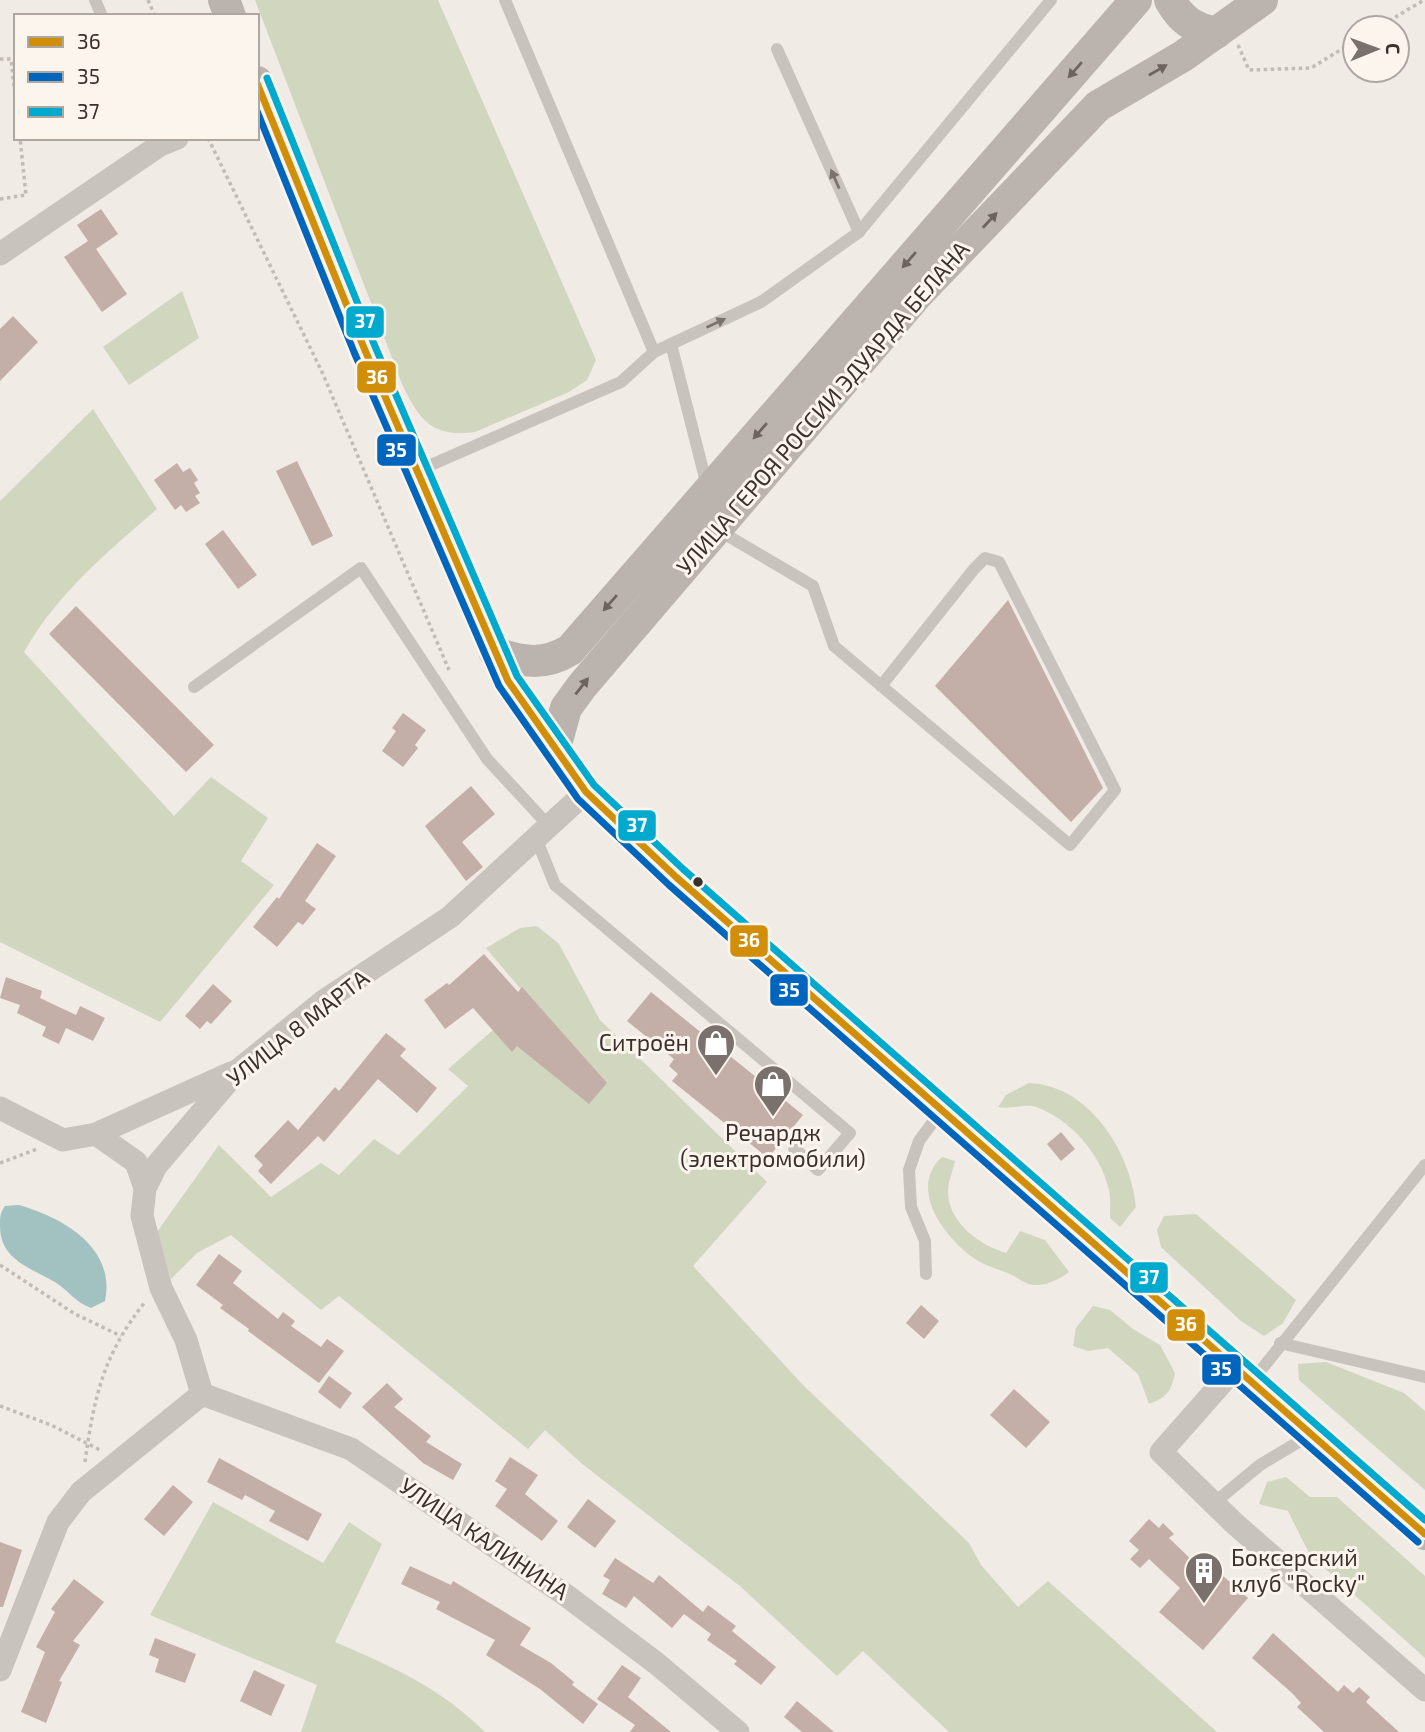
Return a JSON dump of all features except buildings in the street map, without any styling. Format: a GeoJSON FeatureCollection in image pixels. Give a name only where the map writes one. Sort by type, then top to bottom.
{"type":"FeatureCollection","features":[{"type":"Feature","properties":{"kind":"street","name":"УЛИЦА ГЕРОЯ РОССИИ ЭДУАРДА БЕЛАНА"},"geometry":{"type":"LineString","coordinates":[[555,748],[566,708],[712,510],[1136,0]]}},
{"type":"Feature","properties":{"kind":"street"},"geometry":{"type":"LineString","coordinates":[[1170,0],[1178,15],[1190,24],[1222,29]]}},
{"type":"Feature","properties":{"kind":"street","name":"УЛИЦА ГЕРОЯ РОССИИ ЭДУАРДА БЕЛАНА"},"geometry":{"type":"LineString","coordinates":[[495,653],[522,662],[539,662],[556,658],[570,650],[712,510],[1098,106],[1222,29],[1262,0]]}},
{"type":"Feature","properties":{"kind":"street"},"geometry":{"type":"LineString","coordinates":[[260,98],[508,681],[586,792],[676,877],[1425,1534]]}},
{"type":"Feature","properties":{"kind":"street"},"geometry":{"type":"LineString","coordinates":[[0,254],[164,141]]}},
{"type":"Feature","properties":{"kind":"street","name":"УЛИЦА 8 МАРТА"},"geometry":{"type":"LineString","coordinates":[[202,1394],[186,1340],[161,1288],[142,1216],[145,1188],[156,1166],[237,1071],[325,1000],[450,917],[586,792]]}},
{"type":"Feature","properties":{"kind":"street"},"geometry":{"type":"LineString","coordinates":[[0,1108],[63,1140],[96,1134],[237,1071]]}},
{"type":"Feature","properties":{"kind":"street"},"geometry":{"type":"LineString","coordinates":[[96,1134],[136,1162],[145,1188]]}},
{"type":"Feature","properties":{"kind":"street"},"geometry":{"type":"LineString","coordinates":[[1244,1374],[1161,1452],[1214,1503],[1425,1690]]}},
{"type":"Feature","properties":{"kind":"street"},"geometry":{"type":"LineString","coordinates":[[0,1670],[58,1522],[81,1492],[202,1394]]}},
{"type":"Feature","properties":{"kind":"street","name":"УЛИЦА КАЛИНИНА"},"geometry":{"type":"LineString","coordinates":[[202,1394],[351,1448],[567,1595],[656,1663],[738,1732]]}},
{"type":"Feature","properties":{"kind":"lane"},"geometry":{"type":"LineString","coordinates":[[505,0],[654,352]]}},
{"type":"Feature","properties":{"kind":"lane"},"geometry":{"type":"LineString","coordinates":[[417,471],[621,382],[654,352],[761,302],[859,232],[1051,0]]}},
{"type":"Feature","properties":{"kind":"lane"},"geometry":{"type":"LineString","coordinates":[[776,49],[859,232]]}},
{"type":"Feature","properties":{"kind":"lane"},"geometry":{"type":"LineString","coordinates":[[671,344],[712,510],[813,586],[834,646],[881,686],[1070,845],[1115,790],[999,562],[985,558],[974,569],[881,686]]}},
{"type":"Feature","properties":{"kind":"lane"},"geometry":{"type":"LineString","coordinates":[[194,687],[361,568],[487,759],[543,832],[555,885],[850,1133],[818,1170],[794,1148]]}},
{"type":"Feature","properties":{"kind":"lane"},"geometry":{"type":"LineString","coordinates":[[926,1274],[925,1241],[911,1207],[909,1170],[919,1140],[942,1110]]}},
{"type":"Feature","properties":{"kind":"lane"},"geometry":{"type":"LineString","coordinates":[[1244,1374],[1280,1343],[1425,1165]]}},
{"type":"Feature","properties":{"kind":"lane"},"geometry":{"type":"LineString","coordinates":[[1280,1343],[1425,1377]]}},
{"type":"Feature","properties":{"kind":"lane"},"geometry":{"type":"LineString","coordinates":[[1214,1503],[1260,1465],[1312,1434]]}},
{"type":"Feature","properties":{"kind":"path"},"geometry":{"type":"LineString","coordinates":[[1400,14],[1424,0]]}},
{"type":"Feature","properties":{"kind":"path"},"geometry":{"type":"LineString","coordinates":[[1222,29],[1249,69],[1311,68],[1341,50]]}},
{"type":"Feature","properties":{"kind":"path"},"geometry":{"type":"LineString","coordinates":[[0,59],[11,59],[14,85]]}},
{"type":"Feature","properties":{"kind":"path"},"geometry":{"type":"LineString","coordinates":[[0,199],[26,195],[20,140]]}},
{"type":"Feature","properties":{"kind":"path"},"geometry":{"type":"LineString","coordinates":[[209,140],[322,372],[450,672]]}},
{"type":"Feature","properties":{"kind":"path"},"geometry":{"type":"LineString","coordinates":[[0,1163],[63,1140]]}},
{"type":"Feature","properties":{"kind":"path"},"geometry":{"type":"LineString","coordinates":[[0,1265],[75,1314],[121,1336]]}},
{"type":"Feature","properties":{"kind":"path"},"geometry":{"type":"LineString","coordinates":[[81,1492],[100,1377],[121,1336],[144,1303],[161,1288]]}},
{"type":"Feature","properties":{"kind":"path"},"geometry":{"type":"LineString","coordinates":[[0,1406],[51,1425],[120,1460]]}},
{"type":"Feature","properties":{"kind":"green space"},"geometry":{"type":"Polygon","coordinates":[[[255,0],[438,0],[596,360],[587,380],[569,392],[475,432],[447,432],[437,429],[421,416],[402,384],[255,0]]]}},
{"type":"Feature","properties":{"kind":"green space"},"geometry":{"type":"Polygon","coordinates":[[[182,291],[199,338],[129,385],[103,347],[182,291]]]}},
{"type":"Feature","properties":{"kind":"green space"},"geometry":{"type":"Polygon","coordinates":[[[93,409],[157,509],[67,593],[24,652],[174,816],[211,777],[268,818],[241,861],[274,885],[160,1022],[0,942],[0,501],[93,409]]]}},
{"type":"Feature","properties":{"kind":"green space"},"geometry":{"type":"Polygon","coordinates":[[[537,926],[559,944],[600,1020],[767,1182],[693,1266],[804,1386],[969,1543],[981,1565],[1018,1607],[1048,1581],[1217,1732],[949,1732],[863,1651],[837,1676],[741,1587],[581,1463],[545,1430],[528,1449],[339,1296],[321,1310],[231,1235],[197,1253],[171,1279],[157,1232],[219,1145],[271,1197],[321,1163],[339,1175],[374,1139],[398,1155],[468,1086],[448,1069],[529,999],[486,948],[520,928],[537,926]]]}},
{"type":"Feature","properties":{"kind":"green space"},"geometry":{"type":"Polygon","coordinates":[[[1029,1083],[1051,1087],[1070,1095],[1088,1109],[1116,1144],[1126,1165],[1136,1207],[1120,1227],[1110,1218],[1109,1190],[1099,1164],[1072,1129],[1036,1107],[998,1107],[1006,1095],[1029,1083]]]}},
{"type":"Feature","properties":{"kind":"green space"},"geometry":{"type":"Polygon","coordinates":[[[942,1157],[955,1161],[949,1182],[950,1205],[960,1224],[968,1232],[986,1245],[1006,1253],[1020,1231],[1045,1240],[1069,1272],[1048,1283],[1031,1285],[979,1261],[964,1250],[942,1226],[929,1198],[928,1183],[932,1170],[942,1157]]]}},
{"type":"Feature","properties":{"kind":"green space"},"geometry":{"type":"Polygon","coordinates":[[[1196,1214],[1296,1300],[1283,1323],[1264,1336],[1241,1321],[1161,1247],[1157,1230],[1164,1216],[1196,1214]]]}},
{"type":"Feature","properties":{"kind":"green space"},"geometry":{"type":"Polygon","coordinates":[[[1093,1306],[1110,1310],[1133,1329],[1160,1345],[1175,1373],[1172,1385],[1164,1396],[1149,1404],[1138,1374],[1108,1348],[1088,1351],[1073,1346],[1076,1328],[1093,1306]]]}},
{"type":"Feature","properties":{"kind":"green space"},"geometry":{"type":"Polygon","coordinates":[[[1326,1362],[1404,1393],[1425,1411],[1425,1490],[1299,1380],[1298,1364],[1326,1362]]]}},
{"type":"Feature","properties":{"kind":"green space"},"geometry":{"type":"Polygon","coordinates":[[[1286,1477],[1310,1497],[1337,1497],[1425,1576],[1425,1658],[1310,1555],[1288,1511],[1259,1504],[1267,1482],[1286,1477]]]}},
{"type":"Feature","properties":{"kind":"green space"},"geometry":{"type":"Polygon","coordinates":[[[213,1502],[323,1563],[349,1522],[382,1544],[335,1642],[395,1669],[433,1691],[485,1732],[301,1732],[317,1685],[150,1615],[213,1502]]]}},
{"type":"Feature","properties":{"kind":"water"},"geometry":{"type":"Polygon","coordinates":[[[19,1205],[68,1227],[94,1250],[102,1265],[106,1282],[105,1301],[91,1308],[85,1306],[55,1282],[11,1255],[1,1238],[1,1215],[5,1206],[19,1205]]]}},
{"type":"Feature","properties":{"kind":"transit line","name":"37"},"geometry":{"type":"LineString","coordinates":[[267,78],[374,344],[517,676],[594,785],[683,869],[1425,1520]]}},
{"type":"Feature","properties":{"kind":"transit line","name":"36"},"geometry":{"type":"LineString","coordinates":[[259,88],[364,348],[508,681],[586,792],[676,877],[1425,1534]]}},
{"type":"Feature","properties":{"kind":"transit line","name":"35"},"geometry":{"type":"LineString","coordinates":[[259,116],[354,352],[499,686],[578,799],[669,885],[1418,1542]]}},
{"type":"Feature","properties":{"kind":"place","name":"Ситроён"},"geometry":{"type":"Point","coordinates":[716,1077]}},
{"type":"Feature","properties":{"kind":"place","name":"Речардж (электромобили)"},"geometry":{"type":"Point","coordinates":[773,1118]}},
{"type":"Feature","properties":{"kind":"place","name":"Боксерский клуб \"Rocky\""},"geometry":{"type":"Point","coordinates":[1204,1605]}}]}
